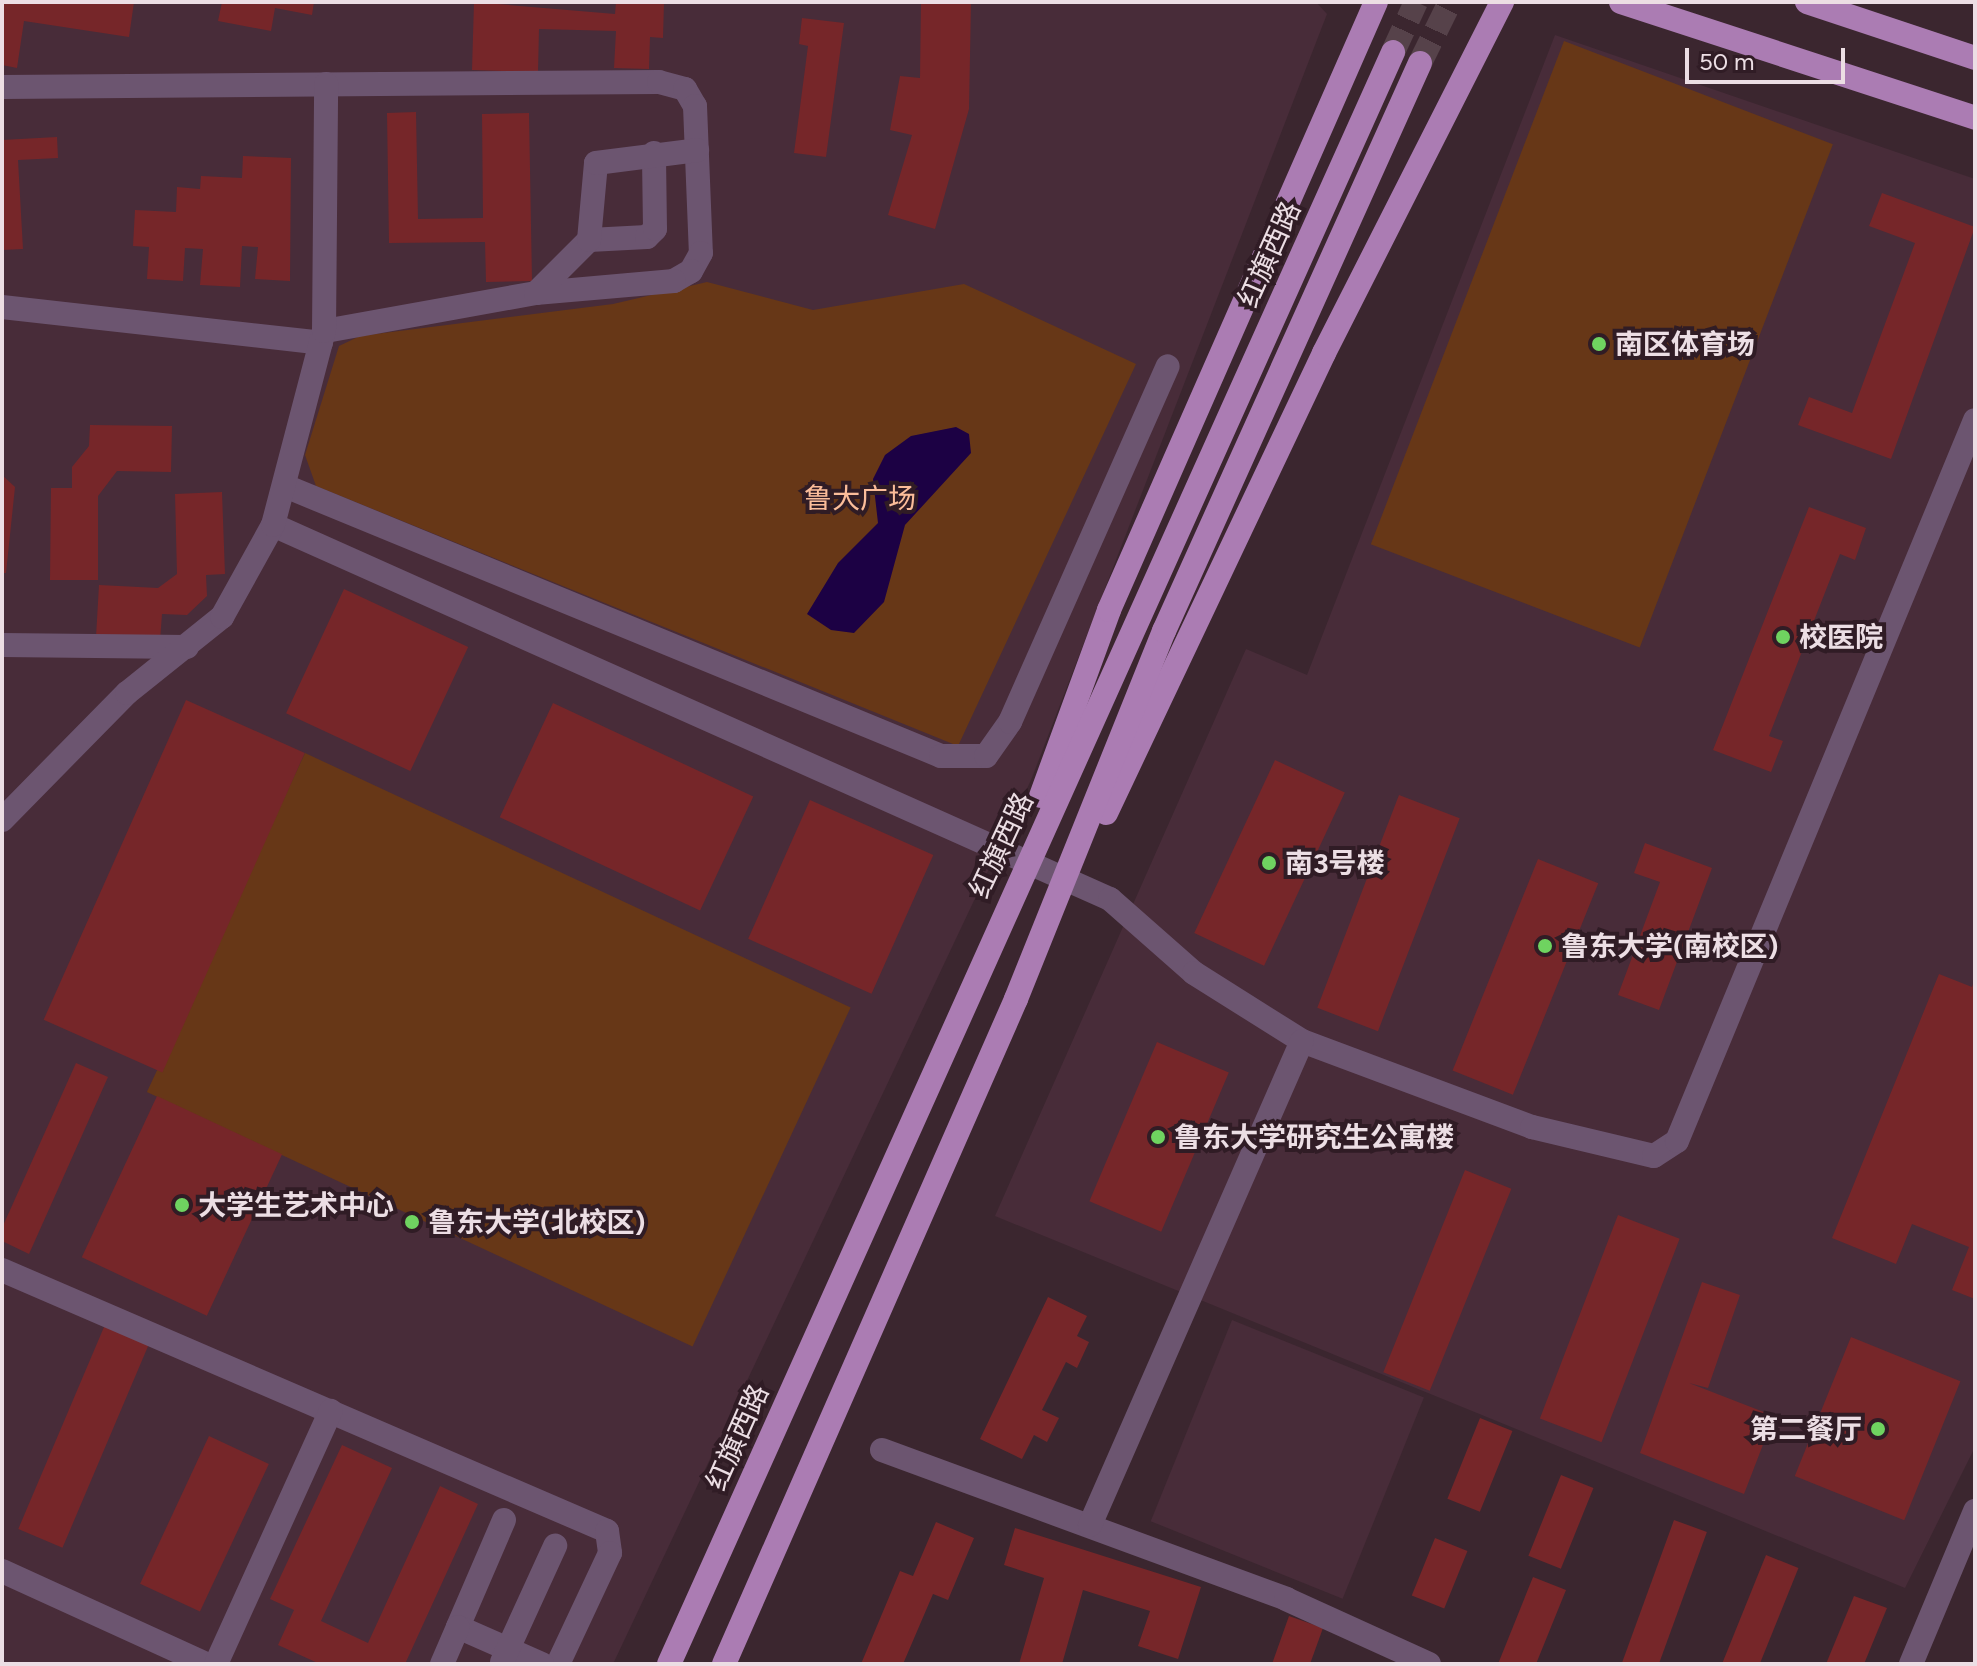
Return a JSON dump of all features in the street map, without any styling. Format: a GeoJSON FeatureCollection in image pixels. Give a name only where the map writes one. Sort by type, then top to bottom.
{"type":"FeatureCollection","features":[{"type":"Feature","properties":{"kind":"main road"},"geometry":{"type":"LineString","coordinates":[[975,974],[1109,610],[1376,2]]}},
{"type":"Feature","properties":{"kind":"main road"},"geometry":{"type":"LineString","coordinates":[[724,1664],[1016,999],[1324,353],[1502,2]]}},
{"type":"Feature","properties":{"kind":"main road"},"geometry":{"type":"LineString","coordinates":[[1621,2],[1975,118]]}},
{"type":"Feature","properties":{"kind":"main road"},"geometry":{"type":"LineString","coordinates":[[1807,2],[1975,58]]}},
{"type":"Feature","properties":{"kind":"main road","name":"红旗西路"},"geometry":{"type":"LineString","coordinates":[[669,1664],[975,974],[1393,52]]}},
{"type":"Feature","properties":{"kind":"main road"},"geometry":{"type":"LineString","coordinates":[[1016,999],[1164,631],[1420,63]]}},
{"type":"Feature","properties":{"kind":"street"},"geometry":{"type":"LineString","coordinates":[[2,87],[659,82],[685,89],[695,106],[701,253],[691,271],[674,281],[536,293],[323,337],[2,307]]}},
{"type":"Feature","properties":{"kind":"street"},"geometry":{"type":"LineString","coordinates":[[2,820],[127,693],[222,617],[273,525],[323,337],[326,84]]}},
{"type":"Feature","properties":{"kind":"street"},"geometry":{"type":"LineString","coordinates":[[536,293],[589,240],[596,163],[654,153],[697,150]]}},
{"type":"Feature","properties":{"kind":"street"},"geometry":{"type":"LineString","coordinates":[[589,240],[647,237],[655,229],[654,153]]}},
{"type":"Feature","properties":{"kind":"street"},"geometry":{"type":"LineString","coordinates":[[285,486],[941,756],[986,756],[1010,722],[1168,366]]}},
{"type":"Feature","properties":{"kind":"street"},"geometry":{"type":"LineString","coordinates":[[273,525],[776,745],[1110,899],[1194,973],[1302,1041],[1627,1155],[1654,1156],[1677,1141],[1975,420]]}},
{"type":"Feature","properties":{"kind":"street"},"geometry":{"type":"LineString","coordinates":[[2,645],[187,647]]}},
{"type":"Feature","properties":{"kind":"street"},"geometry":{"type":"LineString","coordinates":[[1090,1525],[1302,1041]]}},
{"type":"Feature","properties":{"kind":"street"},"geometry":{"type":"LineString","coordinates":[[2,1270],[607,1531],[610,1553],[558,1664]]}},
{"type":"Feature","properties":{"kind":"street"},"geometry":{"type":"LineString","coordinates":[[216,1664],[331,1411]]}},
{"type":"Feature","properties":{"kind":"street"},"geometry":{"type":"LineString","coordinates":[[882,1450],[1286,1599],[1429,1664]]}},
{"type":"Feature","properties":{"kind":"street"},"geometry":{"type":"LineString","coordinates":[[1911,1664],[1975,1511]]}},
{"type":"Feature","properties":{"kind":"street"},"geometry":{"type":"LineString","coordinates":[[442,1664],[504,1520]]}},
{"type":"Feature","properties":{"kind":"street"},"geometry":{"type":"LineString","coordinates":[[505,1657],[555,1546]]}},
{"type":"Feature","properties":{"kind":"street"},"geometry":{"type":"LineString","coordinates":[[2,1571],[206,1664]]}},
{"type":"Feature","properties":{"kind":"street"},"geometry":{"type":"LineString","coordinates":[[458,1627],[505,1657],[542,1664]]}},
{"type":"Feature","properties":{"kind":"shaded area","name":"鲁东大学(北校区)"},"geometry":{"type":"Polygon","coordinates":[[[2,2],[1316,2],[1327,14],[1031,780],[613,1664],[2,1664],[2,2]]]}},
{"type":"Feature","properties":{"kind":"shaded area","name":"鲁东大学(南校区)"},"geometry":{"type":"Polygon","coordinates":[[[1555,35],[1975,179],[1975,1447],[1905,1588],[995,1216],[1246,649],[1307,675],[1555,35]]]}},
{"type":"Feature","properties":{"kind":"shaded area"},"geometry":{"type":"Polygon","coordinates":[[[956,427],[969,434],[971,453],[905,525],[884,602],[854,633],[831,630],[807,614],[838,563],[878,523],[873,479],[885,455],[911,436],[956,427]]]}},
{"type":"Feature","properties":{"kind":"shaded area"},"geometry":{"type":"Polygon","coordinates":[[[1232,1320],[1424,1398],[1343,1599],[1151,1521],[1232,1320]]]}},
{"type":"Feature","properties":{"kind":"green space","name":"南区体育场"},"geometry":{"type":"Polygon","coordinates":[[[1564,41],[1833,144],[1640,647],[1371,544],[1564,41]]]}},
{"type":"Feature","properties":{"kind":"green space","name":"鲁大广场"},"geometry":{"type":"Polygon","coordinates":[[[707,282],[813,310],[964,284],[1136,364],[958,746],[316,486],[305,455],[339,346],[360,336],[613,304],[707,282]]]}},
{"type":"Feature","properties":{"kind":"green space"},"geometry":{"type":"Polygon","coordinates":[[[305,753],[851,1007],[693,1346],[147,1092],[305,753]]]}},
{"type":"Feature","properties":{"kind":"building"},"geometry":{"type":"Polygon","coordinates":[[[2,2],[134,2],[129,37],[24,21],[17,68],[2,65],[2,2]]]}},
{"type":"Feature","properties":{"kind":"building"},"geometry":{"type":"Polygon","coordinates":[[[222,2],[314,2],[312,15],[275,8],[271,31],[218,21],[222,2]]]}},
{"type":"Feature","properties":{"kind":"building"},"geometry":{"type":"Polygon","coordinates":[[[474,2],[615,14],[616,2],[664,2],[663,38],[650,37],[649,69],[614,68],[616,31],[539,29],[538,72],[472,70],[474,2]]]}},
{"type":"Feature","properties":{"kind":"building"},"geometry":{"type":"Polygon","coordinates":[[[921,2],[971,2],[969,109],[935,229],[888,215],[912,135],[890,130],[900,76],[920,78],[921,2]]]}},
{"type":"Feature","properties":{"kind":"building"},"geometry":{"type":"Polygon","coordinates":[[[802,18],[844,23],[826,157],[794,153],[808,46],[799,44],[802,18]]]}},
{"type":"Feature","properties":{"kind":"building"},"geometry":{"type":"Polygon","coordinates":[[[416,112],[418,219],[483,218],[482,114],[529,113],[532,281],[486,282],[485,242],[389,243],[387,113],[416,112]]]}},
{"type":"Feature","properties":{"kind":"building"},"geometry":{"type":"Polygon","coordinates":[[[57,137],[58,158],[18,160],[23,249],[2,250],[2,140],[57,137]]]}},
{"type":"Feature","properties":{"kind":"building"},"geometry":{"type":"Polygon","coordinates":[[[243,156],[291,158],[290,281],[255,279],[258,247],[242,246],[240,287],[200,285],[203,249],[185,248],[183,281],[147,279],[149,247],[133,246],[135,210],[176,212],[177,187],[200,189],[201,176],[242,178],[243,156]]]}},
{"type":"Feature","properties":{"kind":"building"},"geometry":{"type":"Polygon","coordinates":[[[1882,193],[1975,227],[1891,459],[1798,425],[1809,397],[1852,413],[1915,243],[1869,226],[1882,193]]]}},
{"type":"Feature","properties":{"kind":"building"},"geometry":{"type":"Polygon","coordinates":[[[90,425],[172,426],[171,472],[117,471],[98,496],[98,580],[50,580],[51,488],[72,488],[72,467],[89,446],[90,425]]]}},
{"type":"Feature","properties":{"kind":"building"},"geometry":{"type":"Polygon","coordinates":[[[2,475],[15,487],[6,573],[2,573],[2,475]]]}},
{"type":"Feature","properties":{"kind":"building"},"geometry":{"type":"Polygon","coordinates":[[[222,492],[225,574],[206,575],[207,596],[187,615],[162,614],[160,641],[96,637],[99,585],[158,588],[177,574],[175,494],[222,492]]]}},
{"type":"Feature","properties":{"kind":"building","name":"校医院"},"geometry":{"type":"Polygon","coordinates":[[[1809,507],[1866,528],[1855,560],[1840,554],[1769,736],[1783,741],[1771,772],[1713,750],[1809,507]]]}},
{"type":"Feature","properties":{"kind":"building"},"geometry":{"type":"Polygon","coordinates":[[[344,589],[468,647],[410,771],[286,713],[344,589]]]}},
{"type":"Feature","properties":{"kind":"building"},"geometry":{"type":"Polygon","coordinates":[[[186,700],[305,753],[162,1073],[44,1020],[186,700]]]}},
{"type":"Feature","properties":{"kind":"building"},"geometry":{"type":"Polygon","coordinates":[[[553,703],[753,796],[700,911],[500,817],[553,703]]]}},
{"type":"Feature","properties":{"kind":"building","name":"南3号楼"},"geometry":{"type":"Polygon","coordinates":[[[1275,760],[1345,793],[1264,966],[1194,933],[1275,760]]]}},
{"type":"Feature","properties":{"kind":"building"},"geometry":{"type":"Polygon","coordinates":[[[1399,795],[1460,818],[1378,1031],[1317,1008],[1399,795]]]}},
{"type":"Feature","properties":{"kind":"building"},"geometry":{"type":"Polygon","coordinates":[[[810,800],[933,855],[872,994],[748,939],[810,800]]]}},
{"type":"Feature","properties":{"kind":"building"},"geometry":{"type":"Polygon","coordinates":[[[1645,843],[1712,868],[1659,1010],[1618,995],[1660,882],[1634,873],[1645,843]]]}},
{"type":"Feature","properties":{"kind":"building"},"geometry":{"type":"Polygon","coordinates":[[[1538,859],[1598,883],[1513,1095],[1453,1070],[1538,859]]]}},
{"type":"Feature","properties":{"kind":"building"},"geometry":{"type":"Polygon","coordinates":[[[1939,974],[1972,987],[1975,979],[1975,1299],[1952,1290],[1969,1247],[1912,1224],[1896,1264],[1832,1238],[1939,974]]]}},
{"type":"Feature","properties":{"kind":"building","name":"鲁东大学研究生公寓楼"},"geometry":{"type":"Polygon","coordinates":[[[1157,1042],[1229,1072],[1161,1232],[1089,1201],[1157,1042]]]}},
{"type":"Feature","properties":{"kind":"building"},"geometry":{"type":"Polygon","coordinates":[[[76,1063],[108,1077],[29,1254],[2,1241],[2,1228],[76,1063]]]}},
{"type":"Feature","properties":{"kind":"building","name":"大学生艺术中心"},"geometry":{"type":"Polygon","coordinates":[[[157,1096],[282,1154],[207,1316],[82,1257],[157,1096]]]}},
{"type":"Feature","properties":{"kind":"building"},"geometry":{"type":"Polygon","coordinates":[[[1465,1170],[1511,1189],[1430,1391],[1383,1372],[1465,1170]]]}},
{"type":"Feature","properties":{"kind":"building"},"geometry":{"type":"Polygon","coordinates":[[[1618,1215],[1680,1239],[1601,1442],[1540,1419],[1618,1215]]]}},
{"type":"Feature","properties":{"kind":"building"},"geometry":{"type":"Polygon","coordinates":[[[1702,1282],[1740,1295],[1708,1388],[1689,1383],[1774,1416],[1744,1494],[1640,1453],[1702,1282]]]}},
{"type":"Feature","properties":{"kind":"building"},"geometry":{"type":"Polygon","coordinates":[[[1048,1297],[1087,1316],[1077,1336],[1089,1342],[1077,1368],[1066,1362],[1042,1410],[1059,1418],[1047,1442],[1034,1435],[1022,1459],[980,1439],[1048,1297]]]}},
{"type":"Feature","properties":{"kind":"building"},"geometry":{"type":"Polygon","coordinates":[[[107,1320],[151,1339],[62,1548],[18,1529],[107,1320]]]}},
{"type":"Feature","properties":{"kind":"building","name":"第二餐厅"},"geometry":{"type":"Polygon","coordinates":[[[1851,1337],[1960,1381],[1904,1520],[1795,1476],[1851,1337]]]}},
{"type":"Feature","properties":{"kind":"building"},"geometry":{"type":"Polygon","coordinates":[[[1480,1418],[1512,1431],[1480,1512],[1447,1499],[1480,1418]]]}},
{"type":"Feature","properties":{"kind":"building"},"geometry":{"type":"Polygon","coordinates":[[[209,1436],[269,1464],[200,1612],[140,1584],[209,1436]]]}},
{"type":"Feature","properties":{"kind":"building"},"geometry":{"type":"Polygon","coordinates":[[[342,1445],[392,1468],[321,1621],[368,1643],[440,1486],[478,1504],[405,1664],[320,1664],[278,1645],[294,1610],[270,1599],[342,1445]]]}},
{"type":"Feature","properties":{"kind":"building"},"geometry":{"type":"Polygon","coordinates":[[[1561,1475],[1593,1488],[1561,1569],[1528,1556],[1561,1475]]]}},
{"type":"Feature","properties":{"kind":"building"},"geometry":{"type":"Polygon","coordinates":[[[1674,1520],[1707,1532],[1659,1664],[1622,1664],[1674,1520]]]}},
{"type":"Feature","properties":{"kind":"building"},"geometry":{"type":"Polygon","coordinates":[[[936,1522],[974,1538],[948,1600],[933,1594],[903,1664],[861,1664],[900,1571],[913,1576],[936,1522]]]}},
{"type":"Feature","properties":{"kind":"building"},"geometry":{"type":"Polygon","coordinates":[[[1015,1528],[1201,1587],[1178,1659],[1138,1646],[1150,1611],[1083,1590],[1062,1664],[1019,1664],[1044,1578],[1004,1565],[1015,1528]]]}},
{"type":"Feature","properties":{"kind":"building"},"geometry":{"type":"Polygon","coordinates":[[[1435,1538],[1467,1551],[1444,1609],[1412,1595],[1435,1538]]]}},
{"type":"Feature","properties":{"kind":"building"},"geometry":{"type":"Polygon","coordinates":[[[1766,1555],[1798,1568],[1760,1664],[1722,1664],[1766,1555]]]}},
{"type":"Feature","properties":{"kind":"building"},"geometry":{"type":"Polygon","coordinates":[[[1533,1577],[1566,1590],[1536,1664],[1498,1664],[1533,1577]]]}},
{"type":"Feature","properties":{"kind":"building"},"geometry":{"type":"Polygon","coordinates":[[[1854,1596],[1887,1608],[1864,1664],[1826,1664],[1854,1596]]]}},
{"type":"Feature","properties":{"kind":"building"},"geometry":{"type":"Polygon","coordinates":[[[1289,1616],[1323,1628],[1310,1664],[1272,1664],[1289,1616]]]}},
{"type":"Feature","properties":{"kind":"tunnel"},"geometry":{"type":"LineString","coordinates":[[1393,52],[1416,2]]}},
{"type":"Feature","properties":{"kind":"tunnel"},"geometry":{"type":"LineString","coordinates":[[1420,63],[1450,2]]}},
{"type":"Feature","properties":{"kind":"place","name":"南区体育场"},"geometry":{"type":"Point","coordinates":[1599,344]}},
{"type":"Feature","properties":{"kind":"place","name":"校医院"},"geometry":{"type":"Point","coordinates":[1783,637]}},
{"type":"Feature","properties":{"kind":"place","name":"南3号楼"},"geometry":{"type":"Point","coordinates":[1269,863]}},
{"type":"Feature","properties":{"kind":"place","name":"鲁东大学(南校区)"},"geometry":{"type":"Point","coordinates":[1545,946]}},
{"type":"Feature","properties":{"kind":"place","name":"鲁东大学研究生公寓楼"},"geometry":{"type":"Point","coordinates":[1158,1137]}},
{"type":"Feature","properties":{"kind":"place","name":"大学生艺术中心"},"geometry":{"type":"Point","coordinates":[182,1205]}},
{"type":"Feature","properties":{"kind":"place","name":"鲁东大学(北校区)"},"geometry":{"type":"Point","coordinates":[412,1222]}},
{"type":"Feature","properties":{"kind":"place","name":"第二餐厅"},"geometry":{"type":"Point","coordinates":[1878,1429]}}]}
